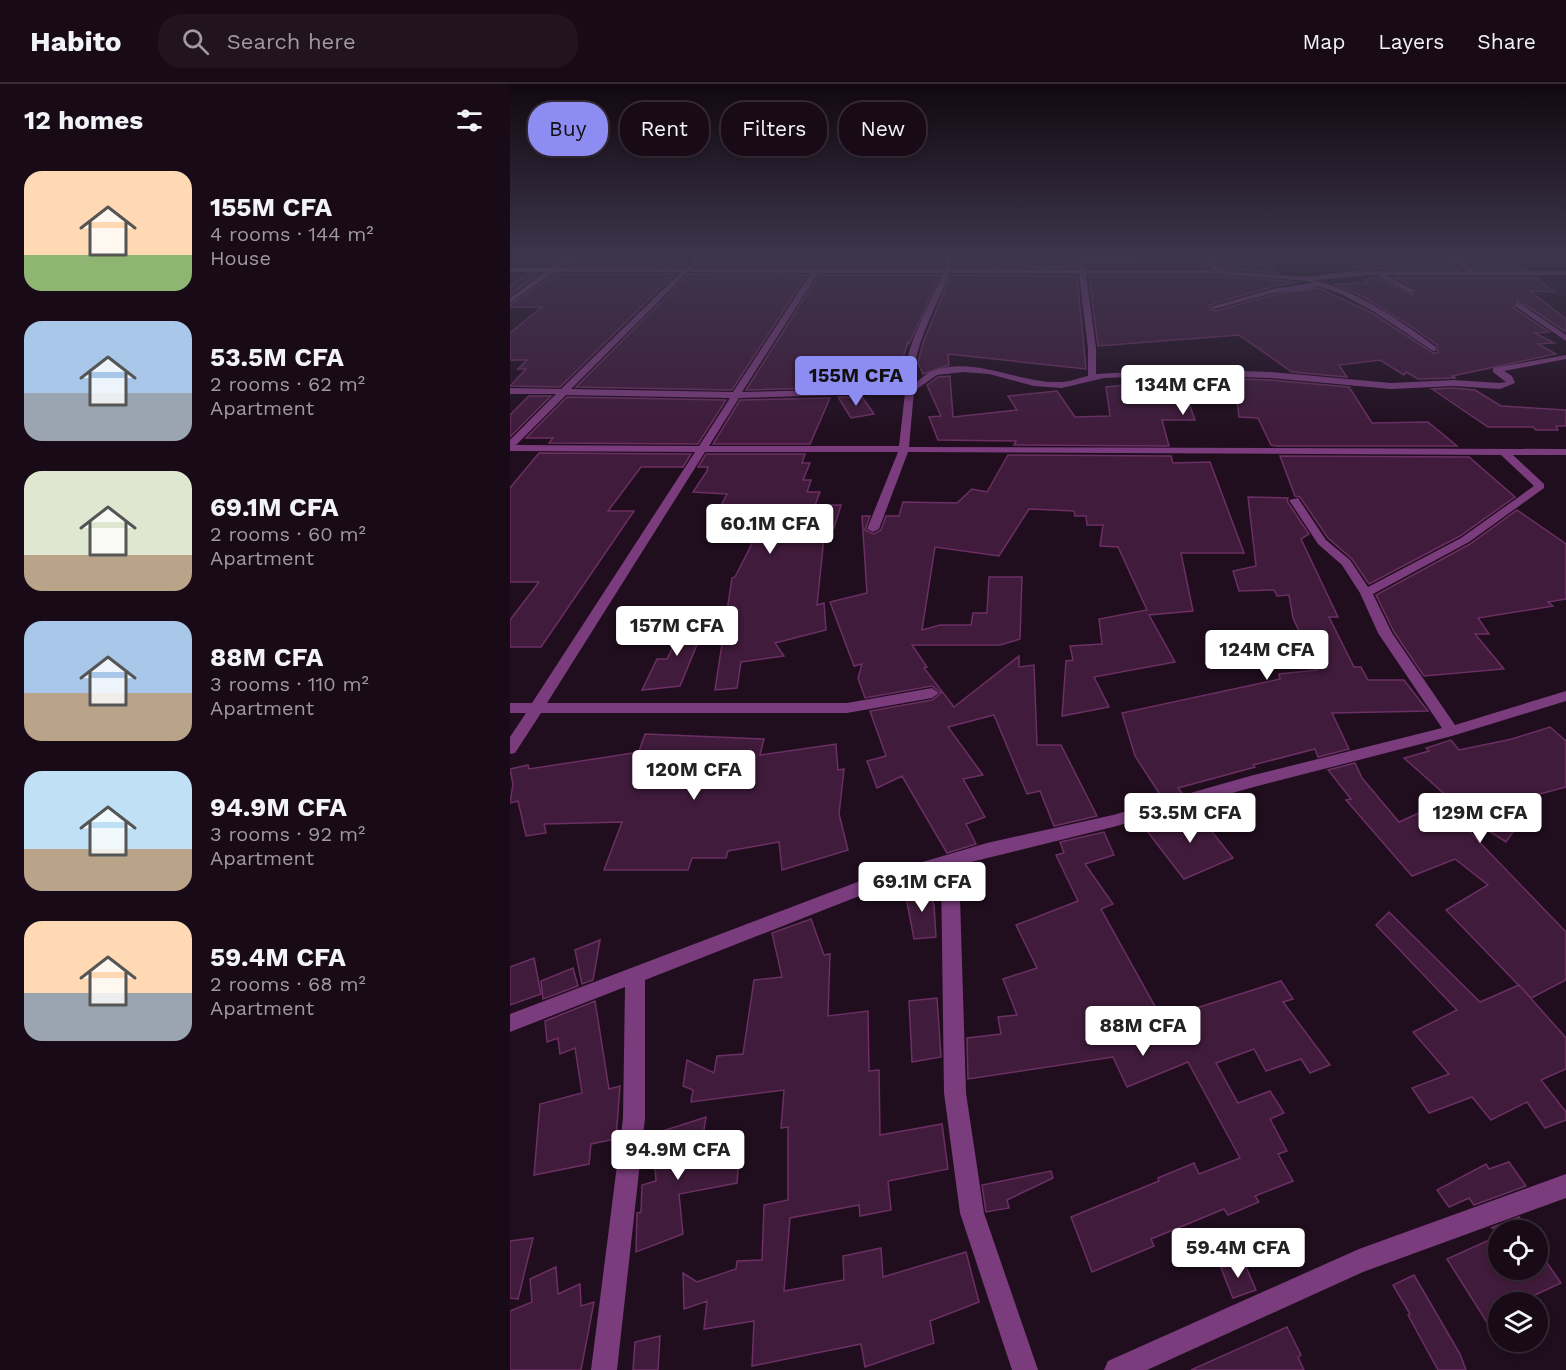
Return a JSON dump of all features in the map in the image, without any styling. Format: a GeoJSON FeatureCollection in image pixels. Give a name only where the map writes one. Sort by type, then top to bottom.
{"type":"FeatureCollection","features":[{"type":"Feature","properties":{"kind":"street"},"geometry":{"type":"LineString","coordinates":[[510,447],[643,314]]}},
{"type":"Feature","properties":{"kind":"street"},"geometry":{"type":"LineString","coordinates":[[510,749],[699,449],[787,314]]}},
{"type":"Feature","properties":{"kind":"street"},"geometry":{"type":"LineString","coordinates":[[873,529],[904,449],[910,390],[908,373],[913,354],[930,314]]}},
{"type":"Feature","properties":{"kind":"street"},"geometry":{"type":"LineString","coordinates":[[1087,314],[1092,348],[1092,378]]}},
{"type":"Feature","properties":{"kind":"street"},"geometry":{"type":"LineString","coordinates":[[1383,314],[1433,350]]}},
{"type":"Feature","properties":{"kind":"street"},"geometry":{"type":"LineString","coordinates":[[1532,314],[1566,339]]}},
{"type":"Feature","properties":{"kind":"street"},"geometry":{"type":"LineString","coordinates":[[510,391],[735,395],[910,390],[935,373],[963,369],[989,371],[1035,383],[1062,385],[1092,378],[1132,374],[1229,372],[1391,386],[1454,383],[1500,386],[1511,383],[1509,378],[1496,370],[1566,357]]}},
{"type":"Feature","properties":{"kind":"street"},"geometry":{"type":"LineString","coordinates":[[510,447],[1566,452]]}},
{"type":"Feature","properties":{"kind":"street"},"geometry":{"type":"LineString","coordinates":[[1365,593],[1465,540],[1499,518],[1540,486],[1504,452]]}},
{"type":"Feature","properties":{"kind":"street"},"geometry":{"type":"LineString","coordinates":[[1294,500],[1322,542],[1346,563],[1365,593],[1385,633],[1452,731]]}},
{"type":"Feature","properties":{"kind":"street"},"geometry":{"type":"LineString","coordinates":[[510,708],[847,708],[932,693]]}},
{"type":"Feature","properties":{"kind":"street"},"geometry":{"type":"LineString","coordinates":[[510,1023],[634,973],[868,885],[987,849],[1113,821],[1250,782],[1452,731],[1564,698]]}},
{"type":"Feature","properties":{"kind":"street"},"geometry":{"type":"LineString","coordinates":[[950,861],[955,1093],[972,1213],[1025,1370]]}},
{"type":"Feature","properties":{"kind":"street"},"geometry":{"type":"LineString","coordinates":[[604,1370],[634,1118],[634,973]]}},
{"type":"Feature","properties":{"kind":"street"},"geometry":{"type":"LineString","coordinates":[[1117,1370],[1359,1261],[1566,1186]]}},
{"type":"Feature","properties":{"kind":"building"},"geometry":{"type":"Polygon","coordinates":[[[533,314],[634,314],[560,387],[510,386],[526,369],[518,369],[527,360],[510,360],[510,333],[533,314]]]}},
{"type":"Feature","properties":{"kind":"building"},"geometry":{"type":"Polygon","coordinates":[[[649,314],[782,314],[732,390],[576,387],[649,314]]]}},
{"type":"Feature","properties":{"kind":"building"},"geometry":{"type":"Polygon","coordinates":[[[794,314],[922,314],[909,344],[908,341],[895,386],[746,390],[794,314]]]}},
{"type":"Feature","properties":{"kind":"building"},"geometry":{"type":"Polygon","coordinates":[[[935,314],[1081,314],[1086,369],[948,354],[949,365],[923,374],[918,363],[923,343],[935,314]]]}},
{"type":"Feature","properties":{"kind":"building"},"geometry":{"type":"Polygon","coordinates":[[[1094,314],[1374,314],[1433,353],[1438,353],[1437,345],[1391,314],[1523,314],[1549,332],[1535,333],[1554,343],[1538,344],[1556,354],[1452,376],[1456,378],[1418,379],[1406,372],[1404,375],[1380,360],[1339,365],[1347,377],[1292,372],[1239,335],[1098,346],[1094,314]]]}},
{"type":"Feature","properties":{"kind":"building"},"geometry":{"type":"Polygon","coordinates":[[[1539,314],[1560,314],[1566,319],[1566,332],[1539,314]]]}},
{"type":"Feature","properties":{"kind":"building"},"geometry":{"type":"Polygon","coordinates":[[[950,376],[953,417],[1017,410],[1008,396],[1057,391],[1075,417],[1110,416],[1106,387],[1126,385],[1126,379],[1182,377],[1271,380],[1349,387],[1372,423],[1428,422],[1457,446],[1271,445],[1258,418],[1239,417],[1237,401],[1189,403],[1195,420],[1162,420],[1169,446],[1014,445],[1016,441],[938,440],[929,417],[941,416],[927,385],[938,377],[950,376]]]}},
{"type":"Feature","properties":{"kind":"building"},"geometry":{"type":"Polygon","coordinates":[[[1432,389],[1475,390],[1501,406],[1566,410],[1566,426],[1556,426],[1558,430],[1536,430],[1533,427],[1488,427],[1432,389]]]}},
{"type":"Feature","properties":{"kind":"building"},"geometry":{"type":"Polygon","coordinates":[[[529,396],[551,396],[510,437],[510,415],[529,396]]]}},
{"type":"Feature","properties":{"kind":"building"},"geometry":{"type":"Polygon","coordinates":[[[567,397],[726,400],[698,444],[549,443],[553,438],[526,438],[567,397]]]}},
{"type":"Feature","properties":{"kind":"building"},"geometry":{"type":"Polygon","coordinates":[[[838,397],[862,397],[874,414],[851,418],[838,397]]]}},
{"type":"Feature","properties":{"kind":"building"},"geometry":{"type":"Polygon","coordinates":[[[830,398],[810,444],[713,444],[740,400],[830,398]]]}},
{"type":"Feature","properties":{"kind":"building"},"geometry":{"type":"Polygon","coordinates":[[[539,453],[691,454],[683,467],[641,467],[608,511],[634,511],[541,647],[510,647],[510,620],[539,582],[510,582],[510,488],[539,453]]]}},
{"type":"Feature","properties":{"kind":"building"},"geometry":{"type":"Polygon","coordinates":[[[706,454],[805,454],[802,463],[810,463],[803,480],[811,480],[807,492],[820,492],[815,505],[841,505],[834,528],[825,528],[817,605],[824,603],[826,630],[775,643],[784,656],[741,662],[737,688],[715,690],[732,578],[735,577],[764,520],[714,519],[727,494],[693,492],[707,471],[708,467],[698,467],[706,454]]]}},
{"type":"Feature","properties":{"kind":"building"},"geometry":{"type":"Polygon","coordinates":[[[1008,455],[1171,456],[1173,463],[1210,462],[1244,553],[1181,553],[1193,611],[1149,615],[1175,662],[1094,677],[1109,707],[1062,716],[1066,661],[1073,660],[1070,646],[1102,644],[1099,619],[1147,610],[1118,547],[1100,546],[1103,525],[1087,525],[1086,516],[1075,516],[1074,511],[1029,509],[999,556],[935,547],[922,630],[940,625],[971,625],[973,613],[987,613],[989,577],[1022,577],[1020,639],[1000,645],[912,645],[927,667],[924,668],[954,707],[1019,656],[1019,667],[1034,665],[1037,745],[1061,745],[1097,816],[1054,826],[1040,791],[1027,794],[994,715],[948,727],[983,775],[963,779],[985,817],[966,824],[976,844],[947,853],[902,776],[877,788],[867,761],[886,756],[870,711],[932,700],[941,693],[932,686],[865,698],[858,678],[862,664],[854,666],[830,602],[867,593],[862,516],[870,516],[865,530],[874,534],[881,530],[886,516],[899,516],[903,502],[957,503],[972,489],[987,492],[1008,455]]]}},
{"type":"Feature","properties":{"kind":"building"},"geometry":{"type":"Polygon","coordinates":[[[1280,456],[1469,457],[1515,497],[1460,536],[1369,584],[1352,559],[1328,538],[1300,497],[1295,496],[1280,456]]]}},
{"type":"Feature","properties":{"kind":"building"},"geometry":{"type":"Polygon","coordinates":[[[1248,497],[1288,498],[1287,501],[1309,534],[1301,539],[1338,617],[1329,617],[1354,667],[1361,667],[1368,680],[1404,680],[1428,711],[1332,713],[1349,749],[1318,757],[1315,749],[1253,765],[1255,767],[1178,788],[1182,793],[1163,799],[1135,756],[1122,713],[1280,679],[1279,674],[1317,670],[1293,618],[1289,595],[1277,596],[1274,590],[1239,591],[1233,571],[1256,566],[1248,497]]]}},
{"type":"Feature","properties":{"kind":"building"},"geometry":{"type":"Polygon","coordinates":[[[1517,510],[1566,544],[1566,599],[1548,602],[1553,606],[1478,618],[1489,634],[1475,634],[1504,669],[1424,676],[1394,632],[1376,595],[1470,544],[1517,510]]]}},
{"type":"Feature","properties":{"kind":"building"},"geometry":{"type":"Polygon","coordinates":[[[687,618],[708,618],[680,686],[642,690],[657,659],[667,659],[687,618]]]}},
{"type":"Feature","properties":{"kind":"building"},"geometry":{"type":"Polygon","coordinates":[[[1550,727],[1566,741],[1566,787],[1487,808],[1515,829],[1506,842],[1467,817],[1462,824],[1566,932],[1566,980],[1531,998],[1446,910],[1488,885],[1455,859],[1412,876],[1346,800],[1351,799],[1328,770],[1355,763],[1362,778],[1399,822],[1450,799],[1404,758],[1429,751],[1426,748],[1451,740],[1459,750],[1512,739],[1550,727]]]}},
{"type":"Feature","properties":{"kind":"building"},"geometry":{"type":"Polygon","coordinates":[[[645,734],[764,739],[760,755],[836,744],[838,770],[844,769],[839,814],[848,850],[782,870],[779,842],[728,851],[726,858],[692,858],[688,870],[604,870],[622,822],[544,824],[546,833],[526,836],[518,801],[510,803],[513,784],[510,769],[528,765],[529,769],[633,753],[639,751],[645,734]]]}},
{"type":"Feature","properties":{"kind":"building"},"geometry":{"type":"Polygon","coordinates":[[[1192,807],[1233,858],[1184,879],[1147,831],[1178,822],[1172,813],[1192,807]]]}},
{"type":"Feature","properties":{"kind":"building"},"geometry":{"type":"Polygon","coordinates":[[[1104,832],[1114,855],[1085,864],[1113,904],[1101,909],[1162,1019],[1281,981],[1293,999],[1283,1002],[1330,1065],[1310,1073],[1301,1059],[1266,1071],[1254,1049],[1216,1063],[1238,1103],[1270,1091],[1284,1113],[1270,1119],[1287,1151],[1278,1154],[1293,1181],[1255,1196],[1259,1202],[1228,1215],[1224,1209],[1151,1239],[1154,1246],[1092,1272],[1071,1217],[1159,1181],[1158,1178],[1194,1163],[1199,1174],[1240,1158],[1188,1062],[1127,1087],[1113,1057],[968,1079],[967,1038],[1001,1034],[998,1017],[1017,1015],[1003,979],[1037,968],[1016,925],[1078,901],[1056,855],[1064,853],[1060,842],[1104,832]]]}},
{"type":"Feature","properties":{"kind":"building"},"geometry":{"type":"Polygon","coordinates":[[[927,886],[934,905],[936,937],[914,939],[905,892],[927,886]]]}},
{"type":"Feature","properties":{"kind":"building"},"geometry":{"type":"Polygon","coordinates":[[[1389,912],[1480,1002],[1519,985],[1566,1038],[1566,1069],[1541,1080],[1566,1112],[1566,1120],[1545,1128],[1527,1102],[1491,1120],[1472,1097],[1429,1113],[1412,1088],[1449,1074],[1413,1032],[1457,1010],[1376,925],[1389,912]]]}},
{"type":"Feature","properties":{"kind":"building"},"geometry":{"type":"Polygon","coordinates":[[[811,919],[824,955],[830,954],[828,1016],[868,1011],[869,1071],[879,1070],[880,1135],[942,1124],[948,1169],[888,1181],[891,1210],[860,1216],[859,1205],[790,1218],[784,1291],[844,1280],[843,1256],[881,1248],[883,1277],[966,1252],[979,1302],[930,1321],[934,1343],[865,1367],[861,1344],[752,1366],[754,1321],[704,1329],[707,1301],[684,1309],[683,1273],[697,1282],[736,1269],[737,1261],[762,1260],[764,1205],[788,1200],[788,1127],[781,1128],[784,1090],[691,1102],[693,1090],[683,1086],[687,1060],[714,1073],[717,1056],[743,1054],[754,980],[782,977],[772,933],[811,919]]]}},
{"type":"Feature","properties":{"kind":"building"},"geometry":{"type":"Polygon","coordinates":[[[600,940],[593,980],[582,984],[575,950],[600,940]]]}},
{"type":"Feature","properties":{"kind":"building"},"geometry":{"type":"Polygon","coordinates":[[[534,958],[541,994],[510,1005],[510,967],[534,958]]]}},
{"type":"Feature","properties":{"kind":"building"},"geometry":{"type":"Polygon","coordinates":[[[573,968],[578,986],[543,999],[541,981],[573,968]]]}},
{"type":"Feature","properties":{"kind":"building"},"geometry":{"type":"Polygon","coordinates":[[[937,998],[941,1057],[912,1062],[909,1001],[937,998]]]}},
{"type":"Feature","properties":{"kind":"building"},"geometry":{"type":"Polygon","coordinates":[[[595,1001],[609,1089],[620,1086],[616,1139],[591,1144],[589,1164],[534,1175],[540,1104],[582,1093],[575,1048],[560,1054],[558,1038],[547,1042],[545,1021],[595,1001]]]}},
{"type":"Feature","properties":{"kind":"building"},"geometry":{"type":"Polygon","coordinates":[[[706,1117],[699,1161],[739,1154],[737,1183],[679,1194],[683,1234],[636,1252],[637,1213],[641,1212],[642,1185],[656,1181],[653,1134],[706,1117]]]}},
{"type":"Feature","properties":{"kind":"building"},"geometry":{"type":"Polygon","coordinates":[[[1509,1162],[1526,1186],[1474,1205],[1469,1198],[1449,1207],[1437,1190],[1486,1164],[1489,1169],[1509,1162]]]}},
{"type":"Feature","properties":{"kind":"building"},"geometry":{"type":"Polygon","coordinates":[[[1051,1171],[1053,1178],[1007,1200],[1009,1208],[986,1212],[982,1185],[1051,1171]]]}},
{"type":"Feature","properties":{"kind":"building"},"geometry":{"type":"Polygon","coordinates":[[[533,1238],[518,1299],[510,1298],[510,1241],[533,1238]]]}},
{"type":"Feature","properties":{"kind":"building"},"geometry":{"type":"Polygon","coordinates":[[[1488,1241],[1488,1280],[1548,1280],[1548,1264],[1561,1283],[1542,1292],[1488,1292],[1488,1324],[1447,1259],[1488,1241]]]}},
{"type":"Feature","properties":{"kind":"building"},"geometry":{"type":"Polygon","coordinates":[[[1243,1260],[1256,1290],[1233,1298],[1221,1268],[1243,1260]]]}},
{"type":"Feature","properties":{"kind":"building"},"geometry":{"type":"Polygon","coordinates":[[[556,1267],[558,1294],[580,1284],[581,1306],[594,1302],[581,1370],[510,1370],[510,1311],[532,1302],[530,1279],[556,1267]]]}},
{"type":"Feature","properties":{"kind":"building"},"geometry":{"type":"Polygon","coordinates":[[[1414,1275],[1460,1354],[1466,1370],[1438,1370],[1393,1285],[1414,1275]]]}},
{"type":"Feature","properties":{"kind":"building"},"geometry":{"type":"Polygon","coordinates":[[[1287,1327],[1301,1355],[1298,1357],[1304,1370],[1191,1370],[1287,1327]]]}},
{"type":"Feature","properties":{"kind":"building"},"geometry":{"type":"Polygon","coordinates":[[[660,1336],[658,1370],[633,1370],[635,1342],[660,1336]]]}}]}
